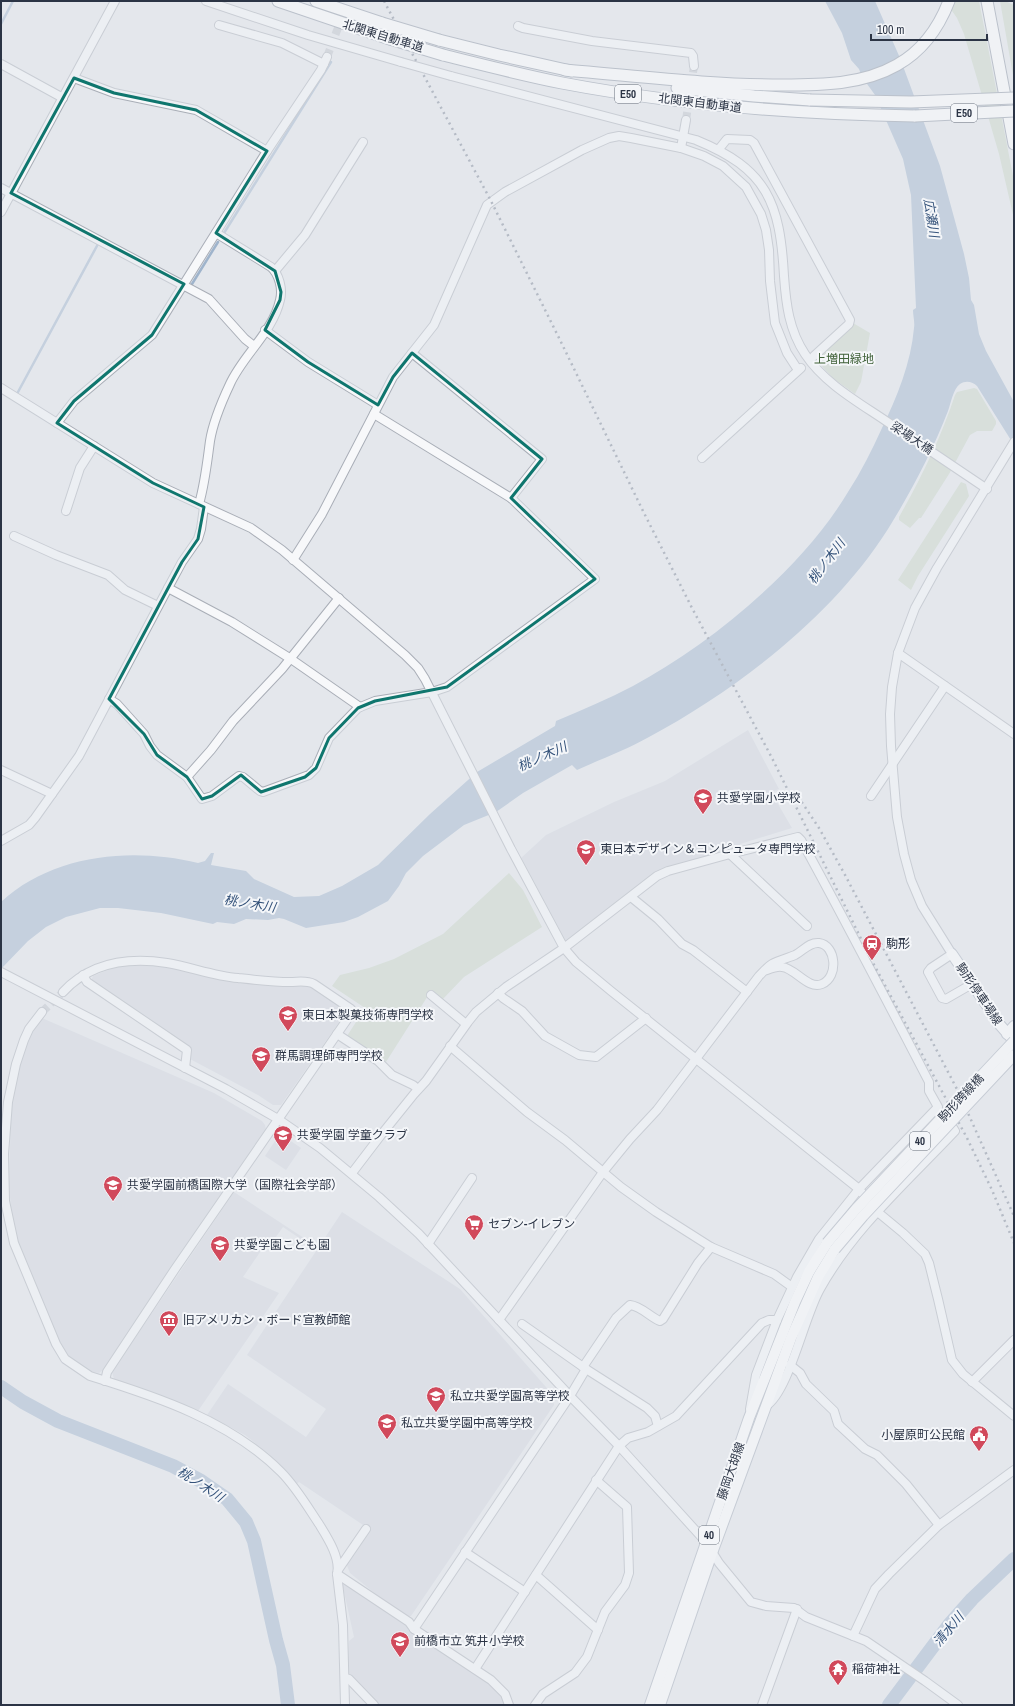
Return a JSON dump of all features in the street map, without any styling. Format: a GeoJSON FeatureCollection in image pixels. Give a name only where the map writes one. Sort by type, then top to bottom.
{"type":"FeatureCollection","features":[{"type":"Feature","properties":{"kind":"highway","name":"北関東自動車道"},"geometry":{"type":"LineString","coordinates":[[278,1],[390,39],[443,55],[561,83],[620,93],[699,104],[815,113],[914,116],[1014,110]]}},
{"type":"Feature","properties":{"kind":"highway","name":"北関東自動車道"},"geometry":{"type":"LineString","coordinates":[[316,1],[438,40],[565,70],[701,91],[810,100],[911,102],[1014,98]]}},
{"type":"Feature","properties":{"kind":"highway"},"geometry":{"type":"LineString","coordinates":[[565,70],[701,83],[756,85],[828,84],[858,80],[897,66],[911,56],[926,41],[942,18],[949,1]]}},
{"type":"Feature","properties":{"kind":"highway"},"geometry":{"type":"LineString","coordinates":[[992,1],[1014,110]]}},
{"type":"Feature","properties":{"kind":"highway"},"geometry":{"type":"LineString","coordinates":[[992,1],[1014,144]]}},
{"type":"Feature","properties":{"kind":"highway"},"geometry":{"type":"LineString","coordinates":[[914,116],[993,119],[1014,118]]}},
{"type":"Feature","properties":{"kind":"main road","name":"駒形停車場線"},"geometry":{"type":"LineString","coordinates":[[952,954],[1012,1039]]}},
{"type":"Feature","properties":{"kind":"main road","name":"駒形停車場線"},"geometry":{"type":"LineString","coordinates":[[1012,1039],[1014,1026]]}},
{"type":"Feature","properties":{"kind":"main road","name":"駒形跨線橋"},"geometry":{"type":"LineString","coordinates":[[831,1246],[856,1209],[1012,1039]]}},
{"type":"Feature","properties":{"kind":"main road","name":"駒形跨線橋"},"geometry":{"type":"LineString","coordinates":[[831,1246],[863,1216],[1014,1054]]}},
{"type":"Feature","properties":{"kind":"main road","name":"藤岡大胡線"},"geometry":{"type":"LineString","coordinates":[[660,1705],[712,1553],[766,1406],[804,1307],[831,1246]]}},
{"type":"Feature","properties":{"kind":"main road","name":"藤岡大胡線"},"geometry":{"type":"LineString","coordinates":[[650,1705],[750,1418],[795,1302],[809,1272],[831,1246]]}},
{"type":"Feature","properties":{"kind":"street"},"geometry":{"type":"LineString","coordinates":[[1,212],[115,1]]}},
{"type":"Feature","properties":{"kind":"street","name":"梁場大橋"},"geometry":{"type":"LineString","coordinates":[[206,1],[308,35],[401,62],[684,136],[719,149],[735,159],[752,174],[761,185],[772,204],[778,221],[782,246],[786,305],[795,334],[812,364],[822,374],[858,402],[987,489]]}},
{"type":"Feature","properties":{"kind":"street"},"geometry":{"type":"LineString","coordinates":[[57,423],[74,401],[152,334],[326,60],[282,43],[219,25]]}},
{"type":"Feature","properties":{"kind":"street"},"geometry":{"type":"LineString","coordinates":[[518,26],[592,41],[690,53],[693,56],[694,66]]}},
{"type":"Feature","properties":{"kind":"street"},"geometry":{"type":"LineString","coordinates":[[1,64],[63,98]]}},
{"type":"Feature","properties":{"kind":"street"},"geometry":{"type":"LineString","coordinates":[[74,78],[114,93],[196,110],[267,151]]}},
{"type":"Feature","properties":{"kind":"street"},"geometry":{"type":"LineString","coordinates":[[681,148],[686,120]]}},
{"type":"Feature","properties":{"kind":"street"},"geometry":{"type":"LineString","coordinates":[[293,560],[315,527],[393,378],[434,325],[483,212],[491,201],[582,150],[615,136],[681,148],[704,156],[723,166],[746,187],[761,214],[766,230],[775,324],[787,353],[800,369],[702,458]]}},
{"type":"Feature","properties":{"kind":"street"},"geometry":{"type":"LineString","coordinates":[[719,149],[726,139],[750,140],[754,144],[850,320],[849,324],[814,356]]}},
{"type":"Feature","properties":{"kind":"street"},"geometry":{"type":"LineString","coordinates":[[275,271],[305,234],[363,142]]}},
{"type":"Feature","properties":{"kind":"street"},"geometry":{"type":"LineString","coordinates":[[1,188],[184,284],[212,301],[245,339],[254,346]]}},
{"type":"Feature","properties":{"kind":"street"},"geometry":{"type":"LineString","coordinates":[[1,841],[29,824],[35,818],[79,756],[182,562],[198,539],[201,529],[202,506],[210,441],[216,423],[230,384],[277,310],[281,292],[275,271],[263,261],[216,233]]}},
{"type":"Feature","properties":{"kind":"street"},"geometry":{"type":"LineString","coordinates":[[265,330],[308,362],[378,405]]}},
{"type":"Feature","properties":{"kind":"street"},"geometry":{"type":"LineString","coordinates":[[412,353],[542,459],[511,498]]}},
{"type":"Feature","properties":{"kind":"street"},"geometry":{"type":"LineString","coordinates":[[1,388],[153,483],[251,528],[339,598],[418,668],[432,692],[511,849],[564,948],[576,962],[860,1189],[877,1212],[903,1233],[925,1254],[929,1263],[952,1360],[972,1382],[994,1398],[1014,1416]]}},
{"type":"Feature","properties":{"kind":"street"},"geometry":{"type":"LineString","coordinates":[[109,699],[117,704],[144,734],[150,746],[157,755],[187,777],[202,799],[212,796],[239,776],[243,777],[263,792],[305,778],[316,768],[329,738],[360,707],[388,698],[432,692],[448,687],[595,579],[511,498],[374,414]]}},
{"type":"Feature","properties":{"kind":"street"},"geometry":{"type":"LineString","coordinates":[[972,984],[946,999],[942,998],[928,972],[931,968],[952,954],[922,906],[911,880],[904,854],[897,818],[893,765],[890,714],[892,687],[898,653],[915,608],[923,592],[987,489],[1014,442]]}},
{"type":"Feature","properties":{"kind":"street"},"geometry":{"type":"LineString","coordinates":[[66,511],[80,468],[94,446]]}},
{"type":"Feature","properties":{"kind":"street"},"geometry":{"type":"LineString","coordinates":[[14,536],[56,555],[108,575],[125,590],[158,606]]}},
{"type":"Feature","properties":{"kind":"street"},"geometry":{"type":"LineString","coordinates":[[168,588],[232,622],[291,659],[360,707]]}},
{"type":"Feature","properties":{"kind":"street"},"geometry":{"type":"LineString","coordinates":[[187,777],[211,750],[233,721],[291,659],[339,598]]}},
{"type":"Feature","properties":{"kind":"street"},"geometry":{"type":"LineString","coordinates":[[898,653],[1014,734]]}},
{"type":"Feature","properties":{"kind":"street"},"geometry":{"type":"LineString","coordinates":[[871,796],[945,686]]}},
{"type":"Feature","properties":{"kind":"street"},"geometry":{"type":"LineString","coordinates":[[1,770],[52,794]]}},
{"type":"Feature","properties":{"kind":"street"},"geometry":{"type":"LineString","coordinates":[[352,1173],[429,1077],[466,1024],[476,1012],[498,993],[564,948],[657,876],[668,871],[798,837],[836,904],[929,1082],[928,1091],[955,1131],[877,1212],[848,1247],[819,1290],[778,1394],[772,1402],[766,1406]]}},
{"type":"Feature","properties":{"kind":"street"},"geometry":{"type":"LineString","coordinates":[[730,854],[807,926]]}},
{"type":"Feature","properties":{"kind":"street"},"geometry":{"type":"LineString","coordinates":[[631,897],[658,919],[682,944],[693,950],[746,992]]}},
{"type":"Feature","properties":{"kind":"street"},"geometry":{"type":"LineString","coordinates":[[499,1320],[603,1172],[630,1139],[657,1110],[746,992],[764,971],[773,964],[796,954],[810,944],[818,943],[824,945],[829,950],[834,965],[828,980],[818,985],[812,984],[785,967],[773,967],[764,971]]}},
{"type":"Feature","properties":{"kind":"street"},"geometry":{"type":"LineString","coordinates":[[63,992],[73,981],[83,975],[112,963],[138,961],[167,963],[231,977],[291,982],[308,981],[351,1009],[351,1014],[174,1270],[107,1372],[105,1381]]}},
{"type":"Feature","properties":{"kind":"street"},"geometry":{"type":"LineString","coordinates":[[1,972],[185,1068],[278,1119],[320,1148],[352,1173],[428,1244],[570,1396],[619,1446],[706,1542],[712,1553],[751,1602],[766,1606],[790,1606],[797,1609],[806,1617],[866,1641],[926,1680],[958,1705]]}},
{"type":"Feature","properties":{"kind":"street"},"geometry":{"type":"LineString","coordinates":[[83,975],[87,982],[186,1050],[185,1068]]}},
{"type":"Feature","properties":{"kind":"street"},"geometry":{"type":"LineString","coordinates":[[498,993],[522,1011],[545,1036],[579,1055],[596,1057],[646,1018]]}},
{"type":"Feature","properties":{"kind":"street"},"geometry":{"type":"LineString","coordinates":[[431,995],[466,1024]]}},
{"type":"Feature","properties":{"kind":"street"},"geometry":{"type":"LineString","coordinates":[[42,1012],[29,1029],[24,1040],[16,1064],[8,1102],[4,1154],[5,1201],[14,1243],[56,1344],[65,1360],[90,1376],[151,1397],[232,1432],[256,1449],[282,1473],[306,1504],[330,1545],[337,1572],[343,1625],[345,1705]]}},
{"type":"Feature","properties":{"kind":"street"},"geometry":{"type":"LineString","coordinates":[[337,1034],[378,1061],[392,1075],[413,1085],[418,1090]]}},
{"type":"Feature","properties":{"kind":"street"},"geometry":{"type":"LineString","coordinates":[[450,1046],[528,1112],[656,1212],[711,1247],[774,1274],[792,1287]]}},
{"type":"Feature","properties":{"kind":"street"},"geometry":{"type":"LineString","coordinates":[[750,1418],[756,1375],[777,1320],[792,1287],[819,1239],[860,1189],[938,1107]]}},
{"type":"Feature","properties":{"kind":"street"},"geometry":{"type":"LineString","coordinates":[[428,1244],[472,1178]]}},
{"type":"Feature","properties":{"kind":"street"},"geometry":{"type":"LineString","coordinates":[[414,1629],[570,1396],[585,1368],[616,1318],[630,1305],[634,1305],[660,1321],[663,1319],[698,1263],[711,1247]]}},
{"type":"Feature","properties":{"kind":"street"},"geometry":{"type":"LineString","coordinates":[[475,1669],[619,1446],[628,1438],[648,1432],[676,1416],[762,1323],[769,1320],[777,1320]]}},
{"type":"Feature","properties":{"kind":"street"},"geometry":{"type":"LineString","coordinates":[[522,1324],[585,1368],[651,1411],[658,1426]]}},
{"type":"Feature","properties":{"kind":"street"},"geometry":{"type":"LineString","coordinates":[[972,1382],[1014,1340]]}},
{"type":"Feature","properties":{"kind":"street"},"geometry":{"type":"LineString","coordinates":[[789,1367],[800,1373],[806,1384],[834,1411],[838,1424],[865,1449],[877,1455],[906,1484],[939,1525]]}},
{"type":"Feature","properties":{"kind":"street"},"geometry":{"type":"LineString","coordinates":[[853,1636],[875,1589],[939,1525],[1014,1470]]}},
{"type":"Feature","properties":{"kind":"street"},"geometry":{"type":"LineString","coordinates":[[535,1705],[543,1694],[575,1674],[587,1657],[605,1612],[625,1585],[629,1573],[627,1507],[596,1480]]}},
{"type":"Feature","properties":{"kind":"street"},"geometry":{"type":"LineString","coordinates":[[337,1572],[366,1529]]}},
{"type":"Feature","properties":{"kind":"street"},"geometry":{"type":"LineString","coordinates":[[465,1552],[525,1592]]}},
{"type":"Feature","properties":{"kind":"street"},"geometry":{"type":"LineString","coordinates":[[337,1572],[409,1622],[414,1629],[491,1680],[505,1694],[509,1705]]}},
{"type":"Feature","properties":{"kind":"street"},"geometry":{"type":"LineString","coordinates":[[536,1575],[598,1630]]}},
{"type":"Feature","properties":{"kind":"street"},"geometry":{"type":"LineString","coordinates":[[762,1705],[797,1609]]}},
{"type":"Feature","properties":{"kind":"street"},"geometry":{"type":"LineString","coordinates":[[345,1678],[349,1679],[374,1705]]}},
{"type":"Feature","properties":{"kind":"highlighted area"},"geometry":{"type":"Polygon","coordinates":[[[74,78],[114,93],[196,110],[267,151],[216,233],[275,271],[281,292],[280,300],[265,330],[308,362],[378,405],[393,377],[412,353],[542,459],[511,498],[595,579],[447,687],[375,701],[358,708],[329,738],[316,768],[305,777],[261,792],[241,775],[212,796],[202,799],[187,777],[157,755],[144,734],[109,699],[182,562],[198,539],[204,507],[153,483],[57,423],[74,401],[152,335],[184,284],[11,193],[74,78]]]}},
{"type":"Feature","properties":{"kind":"shaded area"},"geometry":{"type":"Polygon","coordinates":[[[748,730],[779,789],[771,792],[792,828],[740,844],[741,848],[661,869],[565,941],[521,858],[546,835],[614,802],[665,781],[748,730]]]}},
{"type":"Feature","properties":{"kind":"shaded area"},"geometry":{"type":"Polygon","coordinates":[[[157,965],[204,976],[294,986],[308,983],[347,1011],[281,1105],[273,1105],[258,1095],[190,1059],[190,1050],[91,981],[93,976],[108,970],[122,966],[157,965]]]}},
{"type":"Feature","properties":{"kind":"shaded area","name":"共愛学園前橋国際大学（国際社会学部）"},"geometry":{"type":"Polygon","coordinates":[[[42,1018],[214,1093],[262,1121],[266,1130],[103,1370],[99,1373],[89,1371],[68,1357],[62,1349],[18,1245],[12,1217],[9,1188],[11,1106],[19,1064],[30,1034],[42,1018]]]}},
{"type":"Feature","properties":{"kind":"shaded area","name":"共愛学園 学童クラブ"},"geometry":{"type":"Polygon","coordinates":[[[279,1135],[282,1135],[301,1148],[286,1170],[265,1156],[279,1135]]]}},
{"type":"Feature","properties":{"kind":"shaded area"},"geometry":{"type":"Polygon","coordinates":[[[234,1192],[313,1244],[311,1246],[283,1227],[273,1241],[269,1239],[243,1277],[279,1293],[198,1411],[114,1379],[112,1372],[234,1192]]]}},
{"type":"Feature","properties":{"kind":"shaded area","name":"私立共愛学園高等学校"},"geometry":{"type":"Polygon","coordinates":[[[342,1212],[460,1289],[553,1395],[554,1405],[411,1616],[406,1616],[384,1601],[350,1573],[346,1563],[369,1529],[299,1482],[297,1484],[269,1454],[245,1435],[207,1415],[228,1384],[306,1437],[326,1409],[247,1355],[342,1212]]]}},
{"type":"Feature","properties":{"kind":"shaded area","name":"前橋市立 笂井小学校"},"geometry":{"type":"Polygon","coordinates":[[[342,1583],[488,1682],[502,1696],[506,1705],[376,1705],[348,1674],[349,1641],[354,1637],[342,1583]]]}},
{"type":"Feature","properties":{"kind":"green space"},"geometry":{"type":"Polygon","coordinates":[[[945,1],[979,1],[1014,181],[1014,219],[999,154],[964,34],[957,18],[945,1]]]}},
{"type":"Feature","properties":{"kind":"green space"},"geometry":{"type":"Polygon","coordinates":[[[1000,1],[1005,1],[1014,5],[1014,81],[1000,1]]]}},
{"type":"Feature","properties":{"kind":"green space","name":"上増田緑地"},"geometry":{"type":"Polygon","coordinates":[[[853,323],[870,333],[861,382],[855,394],[834,379],[815,359],[853,323]]]}},
{"type":"Feature","properties":{"kind":"green space"},"geometry":{"type":"Polygon","coordinates":[[[974,388],[977,389],[996,421],[996,424],[992,431],[977,431],[970,435],[949,474],[921,518],[919,518],[910,528],[899,520],[899,517],[930,458],[955,395],[957,392],[974,388]]]}},
{"type":"Feature","properties":{"kind":"green space"},"geometry":{"type":"Polygon","coordinates":[[[961,482],[966,484],[969,496],[918,576],[911,590],[898,580],[961,482]]]}},
{"type":"Feature","properties":{"kind":"green space"},"geometry":{"type":"Polygon","coordinates":[[[509,873],[523,890],[542,927],[464,977],[442,1000],[431,991],[386,1062],[347,1036],[365,1008],[332,986],[340,975],[369,968],[394,959],[443,934],[509,873]]]}},
{"type":"Feature","properties":{"kind":"water","name":"広瀬川"},"geometry":{"type":"Polygon","coordinates":[[[825,1],[875,1],[900,58],[940,166],[964,254],[969,278],[971,300],[974,305],[979,334],[986,351],[1014,402],[1014,445],[977,386],[974,383],[969,382],[960,384],[954,393],[942,426],[928,457],[905,501],[888,529],[866,561],[840,591],[812,620],[781,648],[716,696],[683,718],[649,737],[577,770],[572,765],[523,793],[496,812],[464,825],[423,856],[406,873],[388,901],[358,917],[344,922],[306,928],[279,918],[268,920],[246,919],[234,924],[217,922],[213,924],[161,913],[118,908],[100,908],[66,917],[46,927],[28,941],[1,969],[1,902],[22,886],[44,873],[69,864],[94,858],[120,856],[173,858],[198,863],[205,861],[211,853],[214,853],[211,865],[246,871],[254,879],[294,897],[319,896],[342,886],[378,865],[430,814],[477,772],[555,726],[556,721],[633,686],[663,669],[693,649],[752,602],[806,549],[829,521],[853,484],[888,416],[907,367],[914,328],[913,310],[916,308],[911,195],[903,159],[875,95],[862,77],[859,69],[851,60],[842,33],[825,1]]]}},
{"type":"Feature","properties":{"kind":"waterway"},"geometry":{"type":"LineString","coordinates":[[1,24],[13,1]]}},
{"type":"Feature","properties":{"kind":"waterway"},"geometry":{"type":"LineString","coordinates":[[224,233],[331,62]]}},
{"type":"Feature","properties":{"kind":"waterway"},"geometry":{"type":"LineString","coordinates":[[192,284],[218,242]]}},
{"type":"Feature","properties":{"kind":"waterway"},"geometry":{"type":"LineString","coordinates":[[18,392],[98,244]]}},
{"type":"Feature","properties":{"kind":"waterway","name":"桃ノ木川"},"geometry":{"type":"LineString","coordinates":[[1,1387],[23,1402],[58,1421],[173,1466],[201,1481],[227,1499],[246,1522],[254,1541],[283,1665],[288,1705]]}},
{"type":"Feature","properties":{"kind":"waterway","name":"清水川"},"geometry":{"type":"LineString","coordinates":[[889,1705],[949,1625],[972,1599],[1014,1559]]}},
{"type":"Feature","properties":{"kind":"tunnel"},"geometry":{"type":"LineString","coordinates":[[327,57],[348,1]]}},
{"type":"Feature","properties":{"kind":"tunnel"},"geometry":{"type":"LineString","coordinates":[[686,120],[694,66]]}},
{"type":"Feature","properties":{"kind":"tunnel"},"geometry":{"type":"LineString","coordinates":[[42,1012],[63,992]]}},
{"type":"Feature","properties":{"kind":"railway"},"geometry":{"type":"LineString","coordinates":[[384,1],[491,201],[692,608],[772,758],[872,961],[967,1138],[992,1190],[1014,1243]]}},
{"type":"Feature","properties":{"kind":"railway"},"geometry":{"type":"LineString","coordinates":[[795,792],[819,828],[844,873],[959,1093],[1014,1216]]}},
{"type":"Feature","properties":{"kind":"place","name":"共愛学園小学校"},"geometry":{"type":"Point","coordinates":[703,815]}},
{"type":"Feature","properties":{"kind":"place","name":"東日本デザイン＆コンピュータ専門学校"},"geometry":{"type":"Point","coordinates":[586,866]}},
{"type":"Feature","properties":{"kind":"place","name":"駒形"},"geometry":{"type":"Point","coordinates":[872,961]}},
{"type":"Feature","properties":{"kind":"place","name":"東日本製菓技術専門学校"},"geometry":{"type":"Point","coordinates":[288,1032]}},
{"type":"Feature","properties":{"kind":"place","name":"群馬調理師専門学校"},"geometry":{"type":"Point","coordinates":[261,1073]}},
{"type":"Feature","properties":{"kind":"place","name":"共愛学園 学童クラブ"},"geometry":{"type":"Point","coordinates":[283,1152]}},
{"type":"Feature","properties":{"kind":"place","name":"共愛学園前橋国際大学（国際社会学部）"},"geometry":{"type":"Point","coordinates":[113,1202]}},
{"type":"Feature","properties":{"kind":"place","name":"セブン-イレブン"},"geometry":{"type":"Point","coordinates":[474,1241]}},
{"type":"Feature","properties":{"kind":"place","name":"共愛学園こども園"},"geometry":{"type":"Point","coordinates":[220,1262]}},
{"type":"Feature","properties":{"kind":"place","name":"旧アメリカン・ボード宣教師館"},"geometry":{"type":"Point","coordinates":[169,1337]}},
{"type":"Feature","properties":{"kind":"place","name":"私立共愛学園高等学校"},"geometry":{"type":"Point","coordinates":[436,1413]}},
{"type":"Feature","properties":{"kind":"place","name":"私立共愛学園中高等学校"},"geometry":{"type":"Point","coordinates":[387,1440]}},
{"type":"Feature","properties":{"kind":"place","name":"小屋原町公民館"},"geometry":{"type":"Point","coordinates":[979,1452]}},
{"type":"Feature","properties":{"kind":"place","name":"前橋市立 笂井小学校"},"geometry":{"type":"Point","coordinates":[400,1658]}},
{"type":"Feature","properties":{"kind":"place","name":"稲荷神社"},"geometry":{"type":"Point","coordinates":[838,1686]}}]}
